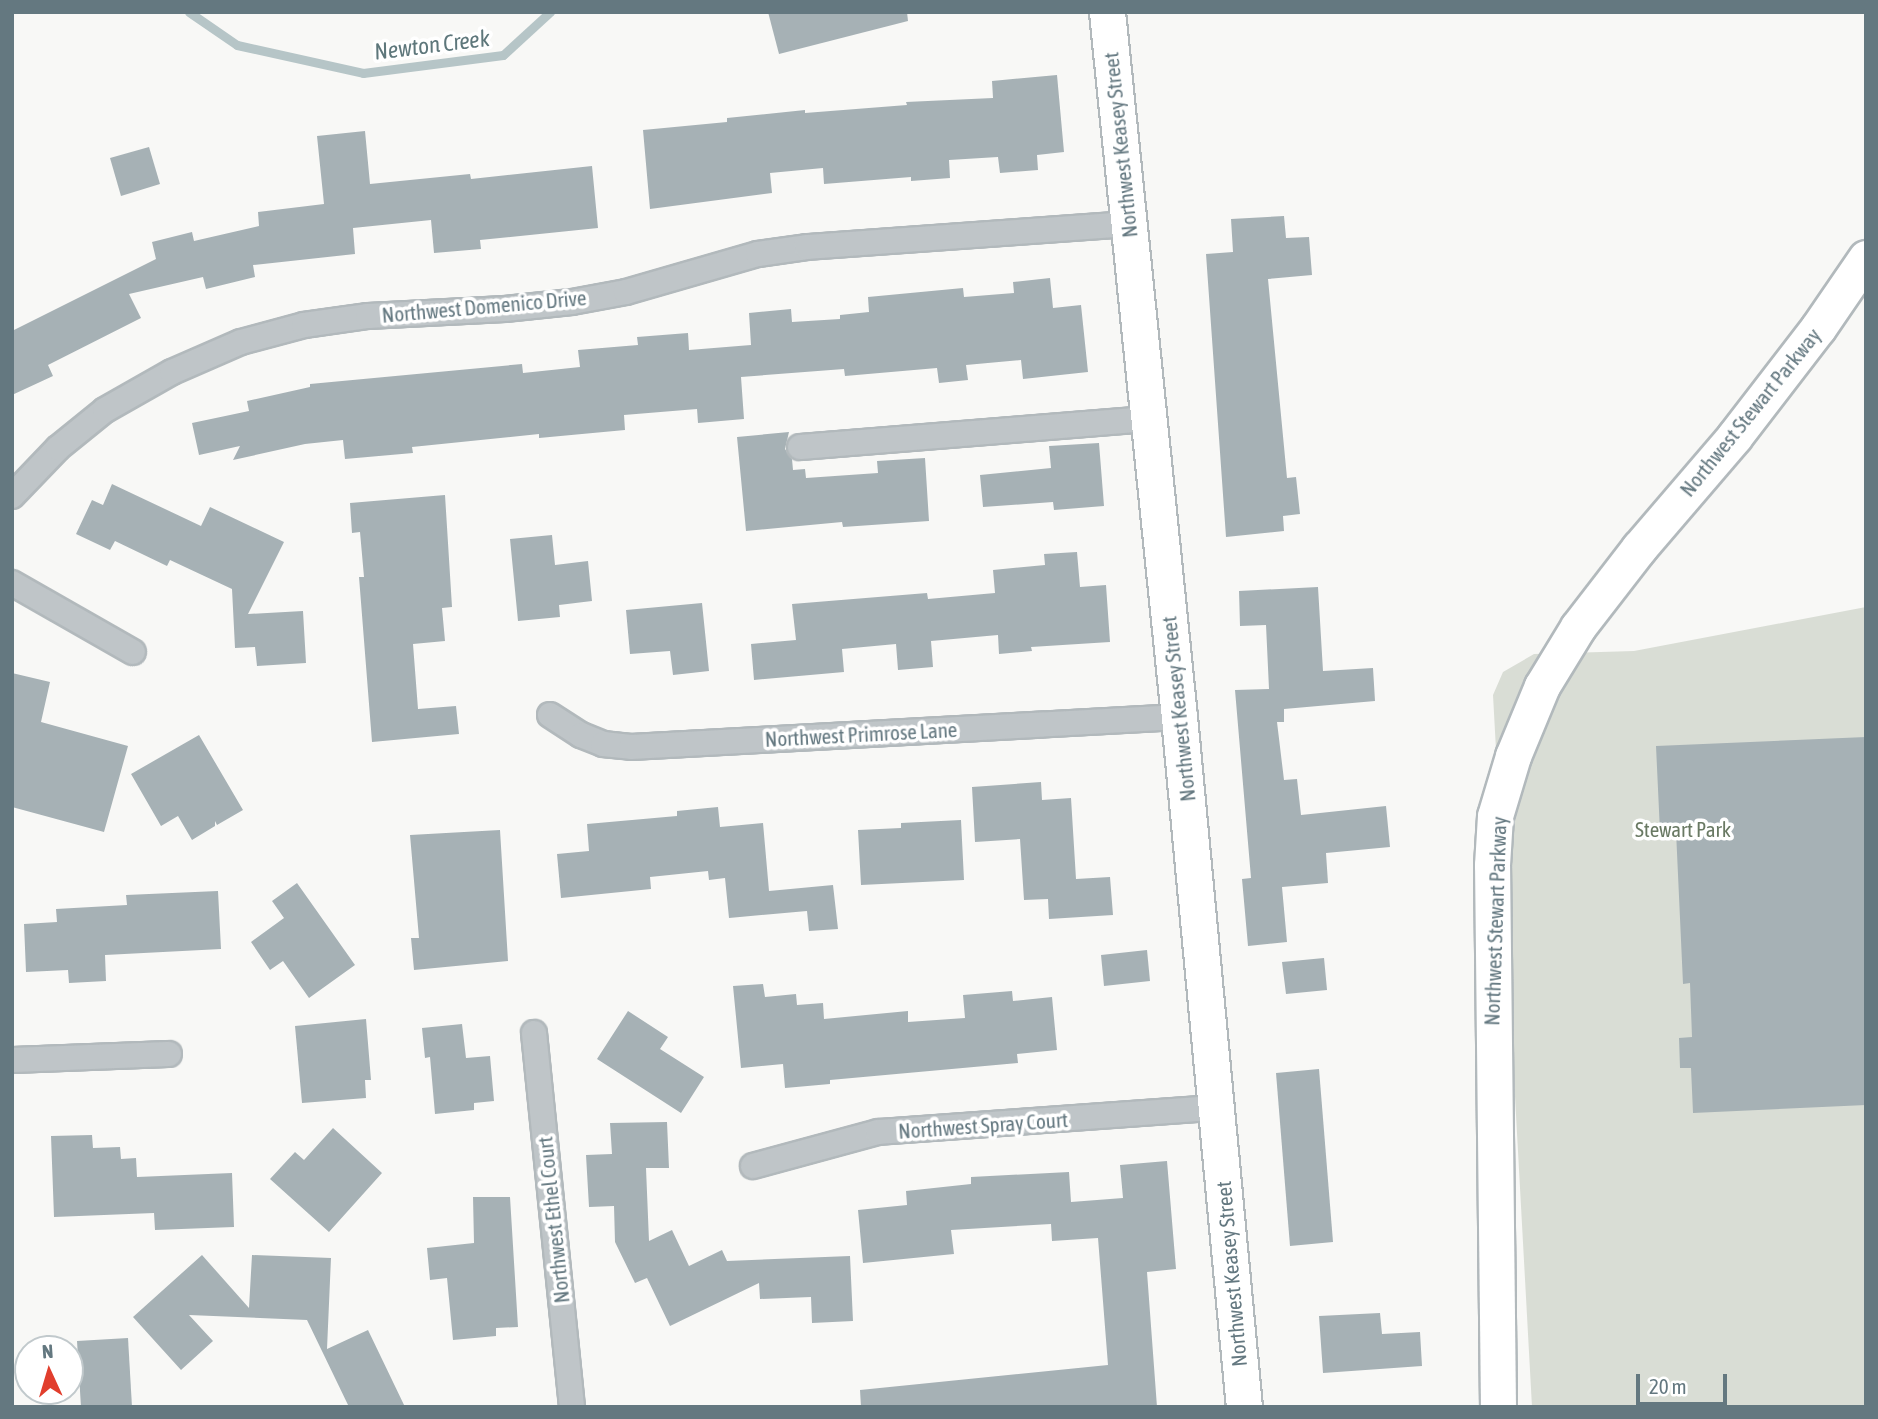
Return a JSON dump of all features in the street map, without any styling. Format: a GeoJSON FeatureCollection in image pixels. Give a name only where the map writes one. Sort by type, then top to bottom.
{"type":"FeatureCollection","features":[{"type":"Feature","properties":{"kind":"street","name":"Northwest Keasey Street"},"geometry":{"type":"LineString","coordinates":[[1107,12],[1179,717],[1244,1407]]}},
{"type":"Feature","properties":{"kind":"street","name":"Northwest Domenico Drive"},"geometry":{"type":"LineString","coordinates":[[12,496],[58,449],[105,410],[172,372],[241,342],[304,325],[368,316],[505,309],[572,302],[626,292],[758,254],[807,247],[1127,224]]}},
{"type":"Feature","properties":{"kind":"street","name":"Northwest Stewart Parkway"},"geometry":{"type":"LineString","coordinates":[[1497,1407],[1492,865],[1495,816],[1513,756],[1542,687],[1578,627],[1639,548],[1734,437],[1818,328],[1866,258]]}},
{"type":"Feature","properties":{"kind":"street"},"geometry":{"type":"LineString","coordinates":[[800,447],[1148,419]]}},
{"type":"Feature","properties":{"kind":"street"},"geometry":{"type":"LineString","coordinates":[[12,583],[133,652]]}},
{"type":"Feature","properties":{"kind":"street","name":"Northwest Primrose Lane"},"geometry":{"type":"LineString","coordinates":[[550,715],[581,735],[603,744],[631,747],[1179,717]]}},
{"type":"Feature","properties":{"kind":"street","name":"Northwest Ethel Court"},"geometry":{"type":"LineString","coordinates":[[534,1034],[572,1407]]}},
{"type":"Feature","properties":{"kind":"street"},"geometry":{"type":"LineString","coordinates":[[12,1060],[169,1055]]}},
{"type":"Feature","properties":{"kind":"street","name":"Northwest Spray Court"},"geometry":{"type":"LineString","coordinates":[[753,1166],[878,1132],[1216,1108]]}},
{"type":"Feature","properties":{"kind":"green space","name":"Stewart Park"},"geometry":{"type":"Polygon","coordinates":[[[1866,607],[1866,1407],[1532,1407],[1493,695],[1503,672],[1534,654],[1634,651],[1866,607]]]}},
{"type":"Feature","properties":{"kind":"building"},"geometry":{"type":"Polygon","coordinates":[[[768,12],[907,12],[908,21],[779,54],[768,12]]]}},
{"type":"Feature","properties":{"kind":"building"},"geometry":{"type":"Polygon","coordinates":[[[1057,75],[1064,152],[1037,155],[1038,170],[1000,173],[998,157],[949,160],[950,178],[911,181],[911,177],[824,184],[823,168],[770,173],[772,193],[650,209],[643,130],[727,122],[727,118],[805,110],[805,113],[907,105],[906,102],[993,98],[992,81],[1057,75]]]}},
{"type":"Feature","properties":{"kind":"building"},"geometry":{"type":"Polygon","coordinates":[[[365,131],[370,184],[470,174],[471,179],[592,166],[598,228],[480,240],[481,249],[434,253],[431,220],[353,228],[355,254],[253,265],[255,277],[206,289],[203,277],[129,294],[141,318],[48,365],[53,376],[12,395],[12,331],[156,259],[152,242],[192,232],[194,241],[259,226],[258,212],[324,204],[317,136],[365,131]]]}},
{"type":"Feature","properties":{"kind":"building"},"geometry":{"type":"Polygon","coordinates":[[[149,147],[160,184],[121,196],[110,158],[149,147]]]}},
{"type":"Feature","properties":{"kind":"building"},"geometry":{"type":"Polygon","coordinates":[[[1284,216],[1286,238],[1309,237],[1312,275],[1268,279],[1287,478],[1296,477],[1300,514],[1283,516],[1284,531],[1226,537],[1206,254],[1233,252],[1231,219],[1284,216]]]}},
{"type":"Feature","properties":{"kind":"building"},"geometry":{"type":"Polygon","coordinates":[[[1050,278],[1053,308],[1081,305],[1088,372],[1023,379],[1021,360],[966,365],[968,380],[939,383],[937,368],[845,376],[844,369],[741,377],[744,419],[698,423],[697,409],[624,415],[625,430],[539,438],[539,434],[412,447],[413,453],[345,459],[343,440],[305,444],[233,460],[240,446],[199,455],[192,423],[249,411],[247,401],[310,387],[310,384],[522,364],[523,373],[580,367],[578,350],[638,345],[637,337],[688,333],[689,350],[751,345],[749,313],[791,309],[792,322],[840,319],[840,315],[869,312],[868,297],[963,288],[964,297],[1014,293],[1013,282],[1050,278]]]}},
{"type":"Feature","properties":{"kind":"building"},"geometry":{"type":"Polygon","coordinates":[[[789,432],[785,449],[792,459],[793,470],[805,469],[806,478],[878,473],[877,461],[925,458],[929,521],[843,527],[842,522],[746,531],[737,437],[789,432]]]}},
{"type":"Feature","properties":{"kind":"building"},"geometry":{"type":"Polygon","coordinates":[[[1099,443],[1104,506],[1054,510],[1053,502],[983,507],[980,475],[1051,468],[1049,446],[1099,443]]]}},
{"type":"Feature","properties":{"kind":"building"},"geometry":{"type":"Polygon","coordinates":[[[112,484],[201,526],[210,507],[284,542],[248,614],[303,611],[306,663],[257,666],[255,647],[235,648],[232,589],[170,560],[167,566],[115,541],[110,550],[76,534],[92,500],[103,505],[112,484]]]}},
{"type":"Feature","properties":{"kind":"building"},"geometry":{"type":"Polygon","coordinates":[[[445,495],[452,607],[442,608],[445,641],[413,644],[418,709],[456,706],[459,734],[372,742],[359,577],[364,577],[360,532],[352,533],[350,503],[445,495]]]}},
{"type":"Feature","properties":{"kind":"building"},"geometry":{"type":"Polygon","coordinates":[[[552,535],[555,565],[588,561],[592,601],[559,605],[560,617],[518,621],[510,539],[552,535]]]}},
{"type":"Feature","properties":{"kind":"building"},"geometry":{"type":"Polygon","coordinates":[[[1077,552],[1080,587],[1106,585],[1110,642],[1031,647],[1032,651],[999,654],[998,635],[931,641],[933,667],[898,670],[896,644],[842,649],[844,672],[754,680],[751,644],[796,640],[792,604],[927,593],[928,599],[995,593],[993,570],[1045,565],[1044,554],[1077,552]]]}},
{"type":"Feature","properties":{"kind":"building"},"geometry":{"type":"Polygon","coordinates":[[[1318,587],[1323,671],[1373,668],[1375,701],[1284,709],[1284,722],[1277,722],[1284,780],[1297,779],[1301,815],[1386,806],[1390,847],[1326,853],[1328,883],[1282,887],[1287,942],[1248,946],[1242,879],[1251,878],[1235,690],[1269,689],[1266,625],[1240,626],[1239,591],[1318,587]]]}},
{"type":"Feature","properties":{"kind":"building"},"geometry":{"type":"Polygon","coordinates":[[[702,603],[709,671],[673,675],[670,651],[630,654],[626,610],[702,603]]]}},
{"type":"Feature","properties":{"kind":"building"},"geometry":{"type":"Polygon","coordinates":[[[12,673],[50,682],[41,722],[128,746],[104,832],[12,807],[12,673]]]}},
{"type":"Feature","properties":{"kind":"building"},"geometry":{"type":"Polygon","coordinates":[[[199,735],[243,810],[217,825],[215,821],[215,826],[192,840],[178,816],[161,826],[131,774],[199,735]]]}},
{"type":"Feature","properties":{"kind":"building"},"geometry":{"type":"Polygon","coordinates":[[[1866,737],[1866,1105],[1693,1113],[1691,1068],[1680,1068],[1679,1038],[1692,1037],[1690,983],[1683,984],[1676,831],[1660,832],[1656,746],[1866,737]]]}},
{"type":"Feature","properties":{"kind":"building"},"geometry":{"type":"Polygon","coordinates":[[[1041,782],[1042,800],[1071,798],[1076,879],[1110,877],[1113,915],[1049,919],[1048,899],[1024,900],[1020,839],[975,842],[972,787],[1041,782]]]}},
{"type":"Feature","properties":{"kind":"building"},"geometry":{"type":"Polygon","coordinates":[[[718,807],[720,827],[763,823],[769,891],[833,885],[838,929],[809,931],[807,911],[729,918],[725,878],[709,880],[708,871],[650,877],[651,889],[561,898],[557,854],[589,851],[587,824],[677,816],[677,811],[718,807]]]}},
{"type":"Feature","properties":{"kind":"building"},"geometry":{"type":"Polygon","coordinates":[[[961,820],[964,880],[861,885],[858,830],[901,828],[901,823],[961,820]]]}},
{"type":"Feature","properties":{"kind":"building"},"geometry":{"type":"Polygon","coordinates":[[[500,830],[508,961],[414,970],[411,938],[419,938],[410,835],[500,830]]]}},
{"type":"Feature","properties":{"kind":"building"},"geometry":{"type":"Polygon","coordinates":[[[297,883],[355,965],[309,998],[283,961],[270,970],[251,942],[284,918],[272,901],[297,883]]]}},
{"type":"Feature","properties":{"kind":"building"},"geometry":{"type":"Polygon","coordinates":[[[218,891],[221,949],[105,955],[106,981],[69,983],[68,970],[26,972],[24,924],[57,922],[56,909],[127,905],[126,895],[218,891]]]}},
{"type":"Feature","properties":{"kind":"building"},"geometry":{"type":"Polygon","coordinates":[[[1147,950],[1150,981],[1104,986],[1101,955],[1147,950]]]}},
{"type":"Feature","properties":{"kind":"building"},"geometry":{"type":"Polygon","coordinates":[[[1324,958],[1327,990],[1286,994],[1282,962],[1324,958]]]}},
{"type":"Feature","properties":{"kind":"building"},"geometry":{"type":"Polygon","coordinates":[[[763,984],[765,997],[796,994],[797,1005],[823,1003],[824,1019],[908,1011],[908,1022],[965,1018],[963,995],[1012,991],[1013,1001],[1052,997],[1057,1050],[1017,1054],[1018,1063],[830,1080],[830,1084],[785,1088],[783,1064],[741,1068],[733,986],[763,984]]]}},
{"type":"Feature","properties":{"kind":"building"},"geometry":{"type":"Polygon","coordinates":[[[628,1011],[668,1037],[660,1049],[704,1077],[681,1113],[597,1059],[628,1011]]]}},
{"type":"Feature","properties":{"kind":"building"},"geometry":{"type":"Polygon","coordinates":[[[366,1019],[371,1080],[365,1080],[366,1098],[302,1103],[295,1026],[366,1019]]]}},
{"type":"Feature","properties":{"kind":"building"},"geometry":{"type":"Polygon","coordinates":[[[462,1024],[466,1058],[490,1056],[494,1101],[474,1103],[474,1110],[435,1114],[430,1057],[425,1058],[422,1028],[462,1024]]]}},
{"type":"Feature","properties":{"kind":"building"},"geometry":{"type":"Polygon","coordinates":[[[1319,1069],[1333,1242],[1290,1246],[1276,1073],[1319,1069]]]}},
{"type":"Feature","properties":{"kind":"building"},"geometry":{"type":"Polygon","coordinates":[[[667,1122],[669,1168],[646,1168],[649,1241],[672,1230],[689,1266],[722,1250],[727,1261],[850,1256],[853,1321],[812,1323],[811,1297],[760,1299],[759,1283],[670,1326],[647,1278],[635,1283],[615,1242],[614,1206],[589,1207],[586,1155],[612,1154],[610,1123],[667,1122]]]}},
{"type":"Feature","properties":{"kind":"building"},"geometry":{"type":"Polygon","coordinates":[[[333,1128],[382,1173],[329,1232],[270,1179],[295,1152],[304,1160],[333,1128]]]}},
{"type":"Feature","properties":{"kind":"building"},"geometry":{"type":"Polygon","coordinates":[[[92,1135],[93,1148],[120,1147],[121,1159],[136,1158],[137,1177],[232,1173],[234,1227],[155,1230],[154,1213],[54,1217],[51,1136],[92,1135]]]}},
{"type":"Feature","properties":{"kind":"building"},"geometry":{"type":"Polygon","coordinates":[[[1167,1161],[1176,1269],[1147,1272],[1157,1407],[861,1407],[860,1390],[1108,1365],[1098,1238],[1052,1241],[1051,1224],[951,1230],[954,1254],[863,1263],[858,1210],[907,1205],[906,1191],[971,1184],[971,1177],[1069,1172],[1071,1202],[1123,1198],[1120,1165],[1167,1161]]]}},
{"type":"Feature","properties":{"kind":"building"},"geometry":{"type":"Polygon","coordinates":[[[473,1197],[510,1197],[518,1327],[496,1328],[496,1336],[453,1340],[447,1278],[430,1280],[427,1248],[474,1243],[473,1197]]]}},
{"type":"Feature","properties":{"kind":"building"},"geometry":{"type":"Polygon","coordinates":[[[202,1255],[249,1308],[252,1255],[331,1258],[327,1349],[368,1330],[405,1407],[349,1407],[307,1320],[189,1315],[213,1341],[181,1370],[133,1317],[202,1255]]]}},
{"type":"Feature","properties":{"kind":"building"},"geometry":{"type":"Polygon","coordinates":[[[1380,1313],[1382,1334],[1420,1332],[1422,1366],[1323,1373],[1319,1316],[1380,1313]]]}},
{"type":"Feature","properties":{"kind":"building"},"geometry":{"type":"Polygon","coordinates":[[[128,1338],[132,1407],[81,1407],[84,1405],[84,1341],[128,1338]]]}},
{"type":"Feature","properties":{"kind":"waterway","name":"Newton Creek"},"geometry":{"type":"LineString","coordinates":[[189,12],[237,45],[363,73],[503,55],[550,12]]}}]}
